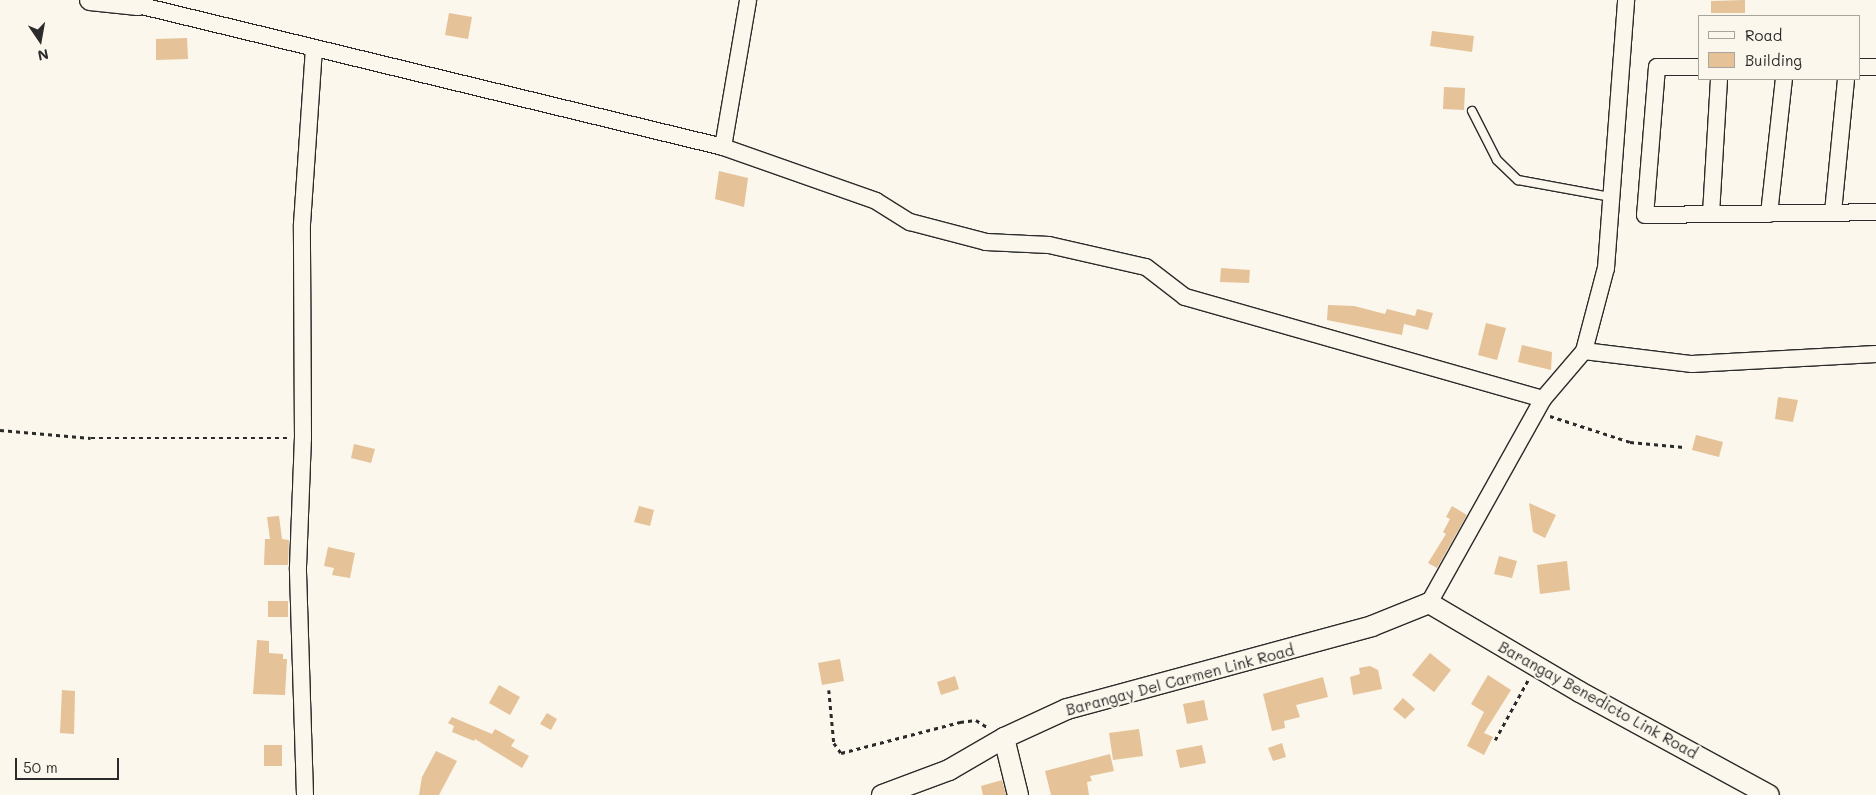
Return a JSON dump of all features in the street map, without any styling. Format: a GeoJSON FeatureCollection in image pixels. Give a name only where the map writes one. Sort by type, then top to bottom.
{"type":"FeatureCollection","features":[{"type":"Feature","properties":{"kind":"street"},"geometry":{"type":"LineString","coordinates":[[90,0],[137,3],[314,50],[526,98],[723,147],[876,201],[910,222],[986,242],[1049,246],[1146,268],[1185,298],[1540,405]]}},
{"type":"Feature","properties":{"kind":"street"},"geometry":{"type":"LineString","coordinates":[[723,147],[748,0]]}},
{"type":"Feature","properties":{"kind":"street"},"geometry":{"type":"LineString","coordinates":[[1429,603],[1540,405],[1584,351],[1606,268],[1626,0]]}},
{"type":"Feature","properties":{"kind":"street"},"geometry":{"type":"LineString","coordinates":[[305,795],[298,567],[303,438],[302,224],[314,50]]}},
{"type":"Feature","properties":{"kind":"street"},"geometry":{"type":"LineString","coordinates":[[1861,67],[1876,66]]}},
{"type":"Feature","properties":{"kind":"street"},"geometry":{"type":"LineString","coordinates":[[1698,67],[1657,67],[1645,215],[1876,212]]}},
{"type":"Feature","properties":{"kind":"street"},"geometry":{"type":"LineString","coordinates":[[1711,214],[1719,80]]}},
{"type":"Feature","properties":{"kind":"street"},"geometry":{"type":"LineString","coordinates":[[1769,214],[1784,80]]}},
{"type":"Feature","properties":{"kind":"street"},"geometry":{"type":"LineString","coordinates":[[1833,212],[1846,80]]}},
{"type":"Feature","properties":{"kind":"street"},"geometry":{"type":"LineString","coordinates":[[1584,351],[1692,364],[1876,354]]}},
{"type":"Feature","properties":{"kind":"street","name":"Barangay Benedicto Link Road"},"geometry":{"type":"LineString","coordinates":[[1429,603],[1536,666],[1769,795]]}},
{"type":"Feature","properties":{"kind":"street","name":"Barangay Del Carmen Link Road"},"geometry":{"type":"LineString","coordinates":[[882,795],[949,770],[1004,738],[1067,709],[1372,626],[1429,603]]}},
{"type":"Feature","properties":{"kind":"street"},"geometry":{"type":"LineString","coordinates":[[1004,738],[1018,795]]}},
{"type":"Feature","properties":{"kind":"lane"},"geometry":{"type":"LineString","coordinates":[[1472,111],[1497,160],[1518,180],[1611,198]]}},
{"type":"Feature","properties":{"kind":"path"},"geometry":{"type":"LineString","coordinates":[[1540,405],[1630,442],[1684,447]]}},
{"type":"Feature","properties":{"kind":"path"},"geometry":{"type":"LineString","coordinates":[[0,430],[91,438],[303,438]]}},
{"type":"Feature","properties":{"kind":"path"},"geometry":{"type":"LineString","coordinates":[[1495,740],[1536,666]]}},
{"type":"Feature","properties":{"kind":"path"},"geometry":{"type":"LineString","coordinates":[[829,690],[834,744],[841,753],[976,720],[1004,738]]}},
{"type":"Feature","properties":{"kind":"building"},"geometry":{"type":"Polygon","coordinates":[[[1745,0],[1745,13],[1711,13],[1711,1],[1745,0]]]}},
{"type":"Feature","properties":{"kind":"building"},"geometry":{"type":"Polygon","coordinates":[[[449,13],[472,17],[468,39],[445,35],[449,13]]]}},
{"type":"Feature","properties":{"kind":"building"},"geometry":{"type":"Polygon","coordinates":[[[1432,31],[1474,36],[1472,52],[1430,46],[1432,31]]]}},
{"type":"Feature","properties":{"kind":"building"},"geometry":{"type":"Polygon","coordinates":[[[187,38],[188,59],[156,60],[156,39],[187,38]]]}},
{"type":"Feature","properties":{"kind":"building"},"geometry":{"type":"Polygon","coordinates":[[[1444,87],[1465,88],[1464,110],[1443,109],[1444,87]]]}},
{"type":"Feature","properties":{"kind":"building"},"geometry":{"type":"Polygon","coordinates":[[[719,171],[748,178],[744,207],[715,199],[719,171]]]}},
{"type":"Feature","properties":{"kind":"building"},"geometry":{"type":"Polygon","coordinates":[[[1221,268],[1250,270],[1249,283],[1220,282],[1221,268]]]}},
{"type":"Feature","properties":{"kind":"building"},"geometry":{"type":"Polygon","coordinates":[[[1328,305],[1354,306],[1385,314],[1387,309],[1415,316],[1417,309],[1433,313],[1428,330],[1404,324],[1402,335],[1327,320],[1328,305]]]}},
{"type":"Feature","properties":{"kind":"building"},"geometry":{"type":"Polygon","coordinates":[[[1486,323],[1506,328],[1497,360],[1478,355],[1486,323]]]}},
{"type":"Feature","properties":{"kind":"building"},"geometry":{"type":"Polygon","coordinates":[[[1522,345],[1552,352],[1551,370],[1518,362],[1522,345]]]}},
{"type":"Feature","properties":{"kind":"building"},"geometry":{"type":"Polygon","coordinates":[[[1778,397],[1798,400],[1793,422],[1775,419],[1778,397]]]}},
{"type":"Feature","properties":{"kind":"building"},"geometry":{"type":"Polygon","coordinates":[[[1696,435],[1723,442],[1719,457],[1692,450],[1696,435]]]}},
{"type":"Feature","properties":{"kind":"building"},"geometry":{"type":"Polygon","coordinates":[[[354,444],[375,449],[371,463],[351,458],[354,444]]]}},
{"type":"Feature","properties":{"kind":"building"},"geometry":{"type":"Polygon","coordinates":[[[1529,503],[1556,515],[1545,538],[1533,532],[1529,503]]]}},
{"type":"Feature","properties":{"kind":"building"},"geometry":{"type":"Polygon","coordinates":[[[639,506],[654,510],[650,526],[634,522],[639,506]]]}},
{"type":"Feature","properties":{"kind":"building"},"geometry":{"type":"Polygon","coordinates":[[[1452,506],[1467,515],[1437,568],[1428,563],[1446,534],[1443,532],[1450,519],[1446,517],[1452,506]]]}},
{"type":"Feature","properties":{"kind":"building"},"geometry":{"type":"Polygon","coordinates":[[[279,516],[282,539],[289,540],[288,565],[264,565],[265,539],[270,539],[267,517],[279,516]]]}},
{"type":"Feature","properties":{"kind":"building"},"geometry":{"type":"Polygon","coordinates":[[[328,547],[355,553],[350,578],[332,575],[334,568],[324,566],[328,547]]]}},
{"type":"Feature","properties":{"kind":"building"},"geometry":{"type":"Polygon","coordinates":[[[1499,556],[1517,561],[1512,578],[1494,574],[1499,556]]]}},
{"type":"Feature","properties":{"kind":"building"},"geometry":{"type":"Polygon","coordinates":[[[1567,561],[1570,590],[1540,594],[1537,565],[1567,561]]]}},
{"type":"Feature","properties":{"kind":"building"},"geometry":{"type":"Polygon","coordinates":[[[268,601],[288,601],[288,617],[268,617],[268,601]]]}},
{"type":"Feature","properties":{"kind":"building"},"geometry":{"type":"Polygon","coordinates":[[[257,640],[269,641],[269,653],[283,654],[283,659],[287,659],[285,695],[253,694],[257,640]]]}},
{"type":"Feature","properties":{"kind":"building"},"geometry":{"type":"Polygon","coordinates":[[[1430,653],[1451,670],[1434,692],[1412,675],[1430,653]]]}},
{"type":"Feature","properties":{"kind":"building"},"geometry":{"type":"Polygon","coordinates":[[[840,659],[844,681],[822,685],[818,663],[840,659]]]}},
{"type":"Feature","properties":{"kind":"building"},"geometry":{"type":"Polygon","coordinates":[[[1370,666],[1378,670],[1382,689],[1353,695],[1350,677],[1360,674],[1359,668],[1370,666]]]}},
{"type":"Feature","properties":{"kind":"building"},"geometry":{"type":"Polygon","coordinates":[[[1488,675],[1511,690],[1484,733],[1493,737],[1484,755],[1467,746],[1484,712],[1471,704],[1488,675]]]}},
{"type":"Feature","properties":{"kind":"building"},"geometry":{"type":"Polygon","coordinates":[[[955,676],[959,689],[941,695],[937,682],[955,676]]]}},
{"type":"Feature","properties":{"kind":"building"},"geometry":{"type":"Polygon","coordinates":[[[1323,677],[1328,697],[1296,705],[1300,717],[1284,721],[1285,728],[1272,731],[1263,694],[1323,677]]]}},
{"type":"Feature","properties":{"kind":"building"},"geometry":{"type":"Polygon","coordinates":[[[499,685],[520,697],[510,715],[489,703],[499,685]]]}},
{"type":"Feature","properties":{"kind":"building"},"geometry":{"type":"Polygon","coordinates":[[[62,690],[75,691],[74,734],[60,733],[62,690]]]}},
{"type":"Feature","properties":{"kind":"building"},"geometry":{"type":"Polygon","coordinates":[[[1403,698],[1415,709],[1405,719],[1393,709],[1403,698]]]}},
{"type":"Feature","properties":{"kind":"building"},"geometry":{"type":"Polygon","coordinates":[[[1204,700],[1208,720],[1187,724],[1183,704],[1204,700]]]}},
{"type":"Feature","properties":{"kind":"building"},"geometry":{"type":"Polygon","coordinates":[[[547,713],[557,719],[551,730],[540,724],[547,713]]]}},
{"type":"Feature","properties":{"kind":"building"},"geometry":{"type":"Polygon","coordinates":[[[452,717],[492,734],[495,729],[515,740],[511,746],[529,756],[522,768],[475,739],[474,741],[452,732],[454,726],[448,723],[452,717]]]}},
{"type":"Feature","properties":{"kind":"building"},"geometry":{"type":"Polygon","coordinates":[[[1139,729],[1143,756],[1113,760],[1109,733],[1139,729]]]}},
{"type":"Feature","properties":{"kind":"building"},"geometry":{"type":"Polygon","coordinates":[[[1282,743],[1286,757],[1273,761],[1268,748],[1282,743]]]}},
{"type":"Feature","properties":{"kind":"building"},"geometry":{"type":"Polygon","coordinates":[[[264,745],[282,745],[282,766],[264,766],[264,745]]]}},
{"type":"Feature","properties":{"kind":"building"},"geometry":{"type":"Polygon","coordinates":[[[1202,745],[1206,763],[1180,768],[1176,750],[1202,745]]]}},
{"type":"Feature","properties":{"kind":"building"},"geometry":{"type":"Polygon","coordinates":[[[436,751],[457,761],[439,795],[419,795],[422,777],[436,751]]]}},
{"type":"Feature","properties":{"kind":"building"},"geometry":{"type":"Polygon","coordinates":[[[1110,754],[1114,771],[1090,776],[1092,781],[1087,782],[1089,795],[1051,795],[1045,771],[1110,754]]]}},
{"type":"Feature","properties":{"kind":"building"},"geometry":{"type":"Polygon","coordinates":[[[1002,780],[1006,795],[983,795],[981,786],[1002,780]]]}}]}
